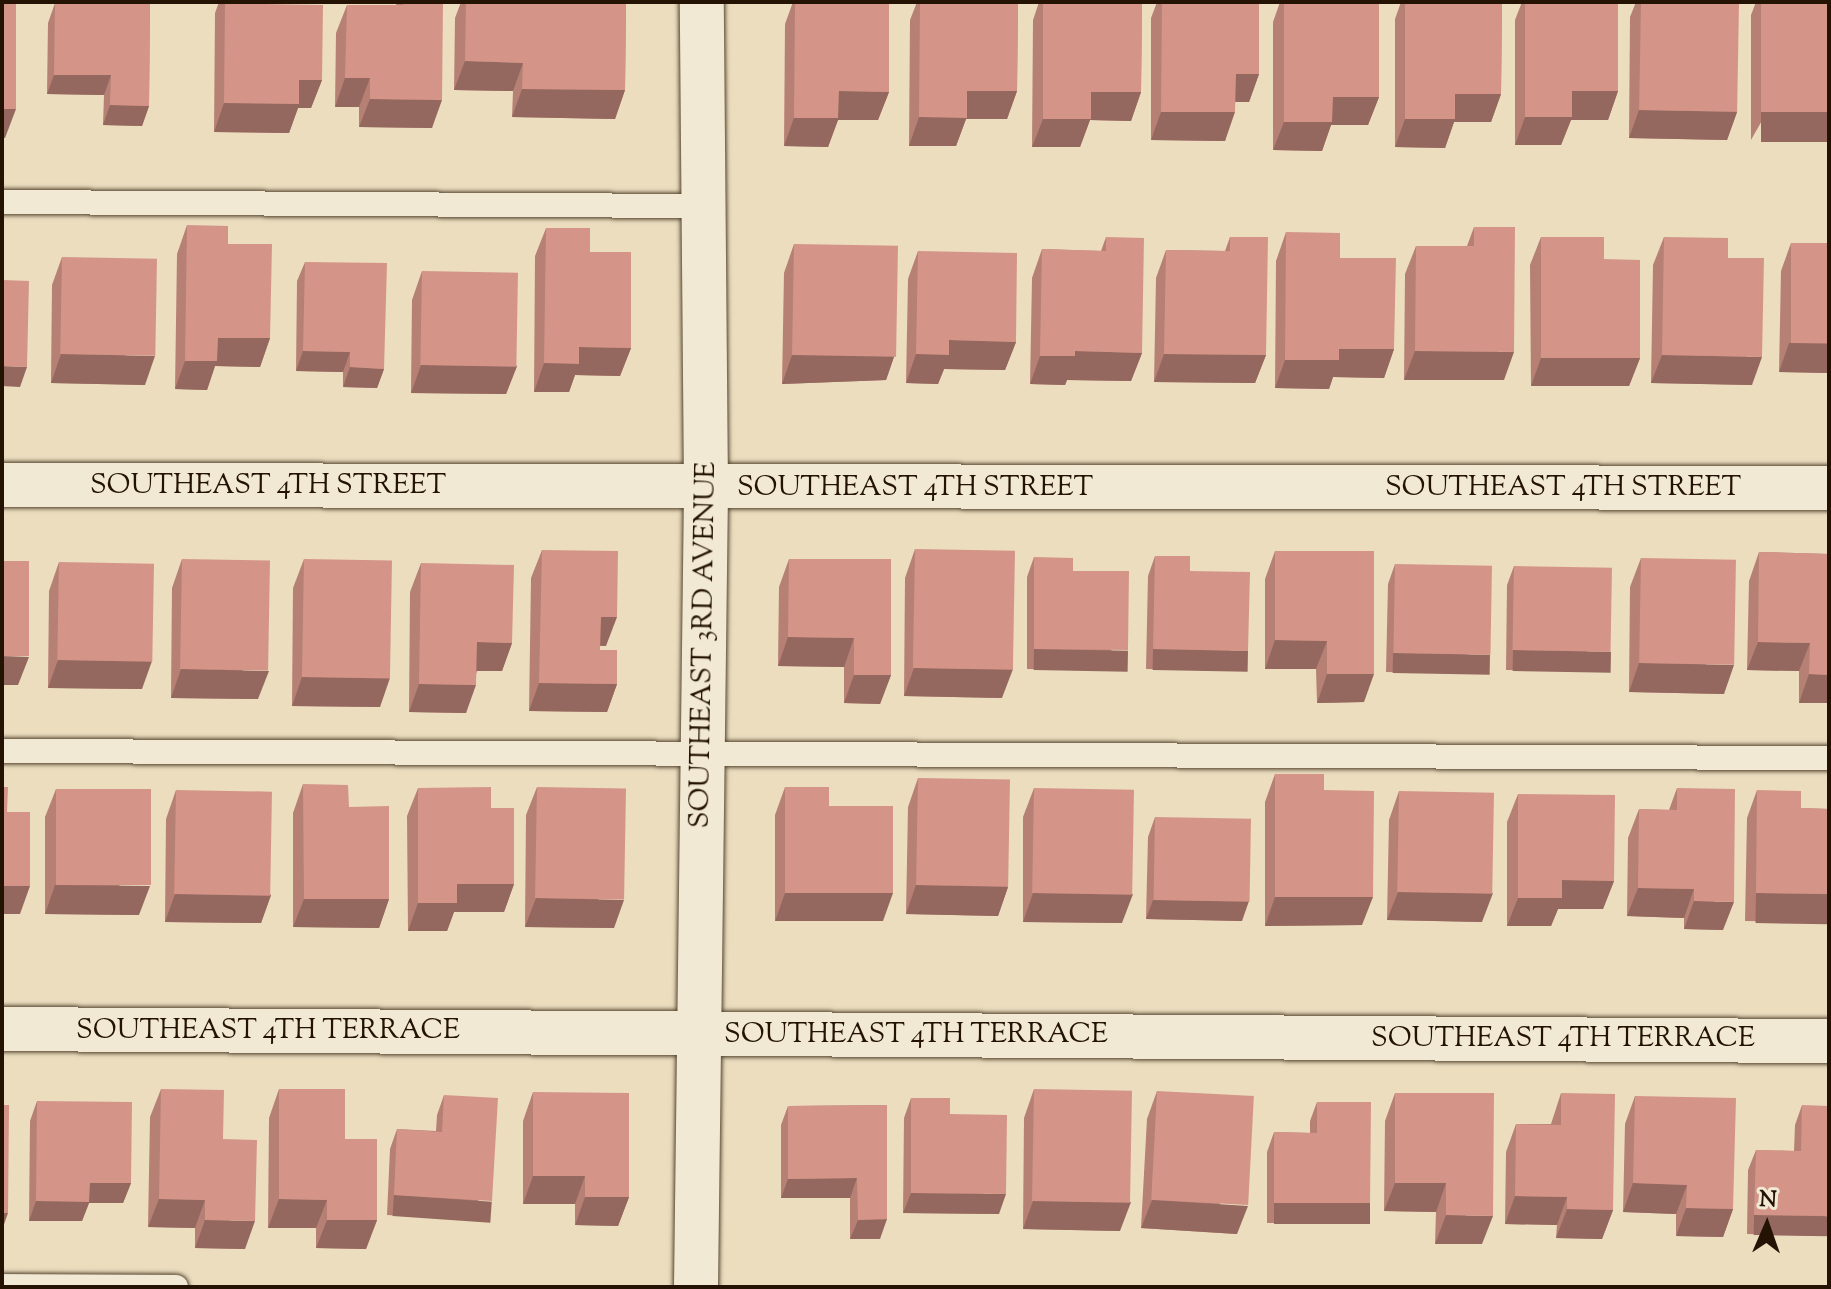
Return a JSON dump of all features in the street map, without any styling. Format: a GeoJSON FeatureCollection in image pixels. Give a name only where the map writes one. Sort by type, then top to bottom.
{"type":"FeatureCollection","features":[{"type":"Feature","properties":{"kind":"street","name":"SOUTHEAST 3RD AVENUE"},"geometry":{"type":"LineString","coordinates":[[696,1287],[706,488],[702,2]]}},
{"type":"Feature","properties":{"kind":"street","name":"SOUTHEAST 4TH STREET"},"geometry":{"type":"LineString","coordinates":[[2,485],[1829,488]]}},
{"type":"Feature","properties":{"kind":"street","name":"SOUTHEAST 4TH TERRACE"},"geometry":{"type":"LineString","coordinates":[[2,1029],[1829,1041]]}},
{"type":"Feature","properties":{"kind":"lane"},"geometry":{"type":"LineString","coordinates":[[2,202],[703,206]]}},
{"type":"Feature","properties":{"kind":"lane"},"geometry":{"type":"LineString","coordinates":[[2,751],[702,757],[1829,758]]}},
{"type":"Feature","properties":{"kind":"lane"},"geometry":{"type":"LineString","coordinates":[[2,1286],[176,1287]]}},
{"type":"Feature","properties":{"kind":"building"},"geometry":{"type":"Polygon","coordinates":[[[2,2],[16,2],[16,109],[2,109],[2,2]]]}},
{"type":"Feature","properties":{"kind":"building"},"geometry":{"type":"Polygon","coordinates":[[[150,2],[149,106],[110,105],[111,75],[54,75],[55,3],[150,2]]]}},
{"type":"Feature","properties":{"kind":"building"},"geometry":{"type":"Polygon","coordinates":[[[225,2],[323,5],[322,80],[299,80],[299,104],[224,103],[225,2]]]}},
{"type":"Feature","properties":{"kind":"building"},"geometry":{"type":"Polygon","coordinates":[[[403,2],[443,2],[442,100],[370,99],[370,78],[345,78],[347,5],[403,5],[403,2]]]}},
{"type":"Feature","properties":{"kind":"building"},"geometry":{"type":"Polygon","coordinates":[[[466,2],[626,2],[625,90],[522,89],[523,63],[465,61],[466,2]]]}},
{"type":"Feature","properties":{"kind":"building"},"geometry":{"type":"Polygon","coordinates":[[[795,2],[889,2],[889,92],[839,91],[838,118],[794,118],[795,2]]]}},
{"type":"Feature","properties":{"kind":"building"},"geometry":{"type":"Polygon","coordinates":[[[920,2],[1018,2],[1017,91],[967,91],[967,118],[919,117],[920,2]]]}},
{"type":"Feature","properties":{"kind":"building"},"geometry":{"type":"Polygon","coordinates":[[[1043,2],[1142,2],[1141,92],[1091,92],[1091,119],[1043,119],[1043,2]]]}},
{"type":"Feature","properties":{"kind":"building"},"geometry":{"type":"Polygon","coordinates":[[[1162,2],[1259,2],[1259,74],[1236,74],[1235,112],[1161,112],[1162,2]]]}},
{"type":"Feature","properties":{"kind":"building"},"geometry":{"type":"Polygon","coordinates":[[[1284,2],[1379,2],[1379,97],[1333,97],[1332,122],[1284,122],[1284,2]]]}},
{"type":"Feature","properties":{"kind":"building"},"geometry":{"type":"Polygon","coordinates":[[[1405,2],[1502,2],[1501,94],[1455,94],[1455,119],[1405,119],[1405,2]]]}},
{"type":"Feature","properties":{"kind":"building"},"geometry":{"type":"Polygon","coordinates":[[[1525,2],[1618,2],[1618,91],[1572,91],[1572,117],[1525,117],[1525,2]]]}},
{"type":"Feature","properties":{"kind":"building"},"geometry":{"type":"Polygon","coordinates":[[[1641,2],[1739,4],[1737,112],[1639,110],[1641,2]]]}},
{"type":"Feature","properties":{"kind":"building"},"geometry":{"type":"Polygon","coordinates":[[[1761,2],[1829,2],[1829,112],[1761,112],[1761,2]]]}},
{"type":"Feature","properties":{"kind":"building"},"geometry":{"type":"Polygon","coordinates":[[[187,225],[228,226],[228,244],[272,244],[270,338],[218,338],[217,361],[185,361],[187,225]]]}},
{"type":"Feature","properties":{"kind":"building"},"geometry":{"type":"Polygon","coordinates":[[[1474,227],[1515,227],[1514,352],[1415,351],[1416,246],[1474,246],[1474,227]]]}},
{"type":"Feature","properties":{"kind":"building"},"geometry":{"type":"Polygon","coordinates":[[[546,228],[590,228],[590,252],[631,252],[631,348],[579,347],[579,364],[544,363],[546,228]]]}},
{"type":"Feature","properties":{"kind":"building"},"geometry":{"type":"Polygon","coordinates":[[[1286,232],[1340,233],[1340,258],[1396,258],[1394,349],[1339,349],[1339,360],[1285,360],[1286,232]]]}},
{"type":"Feature","properties":{"kind":"building"},"geometry":{"type":"Polygon","coordinates":[[[1106,237],[1144,238],[1142,353],[1075,351],[1075,356],[1040,356],[1042,249],[1106,251],[1106,237]]]}},
{"type":"Feature","properties":{"kind":"building"},"geometry":{"type":"Polygon","coordinates":[[[1230,237],[1268,237],[1266,355],[1164,354],[1166,250],[1230,251],[1230,237]]]}},
{"type":"Feature","properties":{"kind":"building"},"geometry":{"type":"Polygon","coordinates":[[[1541,237],[1604,237],[1604,259],[1640,260],[1640,358],[1541,358],[1541,237]]]}},
{"type":"Feature","properties":{"kind":"building"},"geometry":{"type":"Polygon","coordinates":[[[1664,237],[1728,238],[1728,258],[1764,258],[1762,357],[1662,355],[1664,237]]]}},
{"type":"Feature","properties":{"kind":"building"},"geometry":{"type":"Polygon","coordinates":[[[1791,243],[1829,243],[1829,343],[1791,343],[1791,243]]]}},
{"type":"Feature","properties":{"kind":"building"},"geometry":{"type":"Polygon","coordinates":[[[794,244],[898,246],[896,357],[792,355],[794,244]]]}},
{"type":"Feature","properties":{"kind":"building"},"geometry":{"type":"Polygon","coordinates":[[[918,251],[1017,253],[1016,342],[949,340],[949,355],[916,354],[918,251]]]}},
{"type":"Feature","properties":{"kind":"building"},"geometry":{"type":"Polygon","coordinates":[[[62,257],[157,259],[155,356],[60,354],[62,257]]]}},
{"type":"Feature","properties":{"kind":"building"},"geometry":{"type":"Polygon","coordinates":[[[2,258],[3,280],[29,281],[27,367],[2,366],[2,258]]]}},
{"type":"Feature","properties":{"kind":"building"},"geometry":{"type":"Polygon","coordinates":[[[305,262],[387,263],[384,369],[350,367],[350,352],[303,351],[305,262]]]}},
{"type":"Feature","properties":{"kind":"building"},"geometry":{"type":"Polygon","coordinates":[[[422,271],[518,273],[516,367],[420,365],[422,271]]]}},
{"type":"Feature","properties":{"kind":"building"},"geometry":{"type":"Polygon","coordinates":[[[915,549],[1015,551],[1013,670],[913,668],[915,549]]]}},
{"type":"Feature","properties":{"kind":"building"},"geometry":{"type":"Polygon","coordinates":[[[542,550],[618,551],[617,617],[601,617],[600,650],[617,650],[617,684],[539,683],[542,550]]]}},
{"type":"Feature","properties":{"kind":"building"},"geometry":{"type":"Polygon","coordinates":[[[1275,551],[1374,551],[1374,674],[1327,674],[1327,641],[1275,640],[1275,551]]]}},
{"type":"Feature","properties":{"kind":"building"},"geometry":{"type":"Polygon","coordinates":[[[1759,552],[1829,554],[1829,675],[1809,674],[1810,643],[1758,642],[1759,552]]]}},
{"type":"Feature","properties":{"kind":"building"},"geometry":{"type":"Polygon","coordinates":[[[1155,556],[1190,556],[1190,571],[1250,572],[1248,651],[1153,649],[1155,556]]]}},
{"type":"Feature","properties":{"kind":"building"},"geometry":{"type":"Polygon","coordinates":[[[1034,557],[1073,558],[1073,571],[1129,571],[1128,650],[1034,649],[1034,557]]]}},
{"type":"Feature","properties":{"kind":"building"},"geometry":{"type":"Polygon","coordinates":[[[1641,558],[1736,560],[1734,665],[1639,663],[1641,558]]]}},
{"type":"Feature","properties":{"kind":"building"},"geometry":{"type":"Polygon","coordinates":[[[182,559],[270,561],[268,671],[180,669],[182,559]]]}},
{"type":"Feature","properties":{"kind":"building"},"geometry":{"type":"Polygon","coordinates":[[[304,559],[392,561],[390,679],[302,677],[304,559]]]}},
{"type":"Feature","properties":{"kind":"building"},"geometry":{"type":"Polygon","coordinates":[[[789,559],[891,559],[891,675],[854,675],[854,638],[788,637],[789,559]]]}},
{"type":"Feature","properties":{"kind":"building"},"geometry":{"type":"Polygon","coordinates":[[[2,561],[29,561],[29,656],[2,656],[2,561]]]}},
{"type":"Feature","properties":{"kind":"building"},"geometry":{"type":"Polygon","coordinates":[[[59,562],[154,564],[152,662],[57,660],[59,562]]]}},
{"type":"Feature","properties":{"kind":"building"},"geometry":{"type":"Polygon","coordinates":[[[421,563],[514,565],[512,643],[477,642],[476,685],[419,684],[421,563]]]}},
{"type":"Feature","properties":{"kind":"building"},"geometry":{"type":"Polygon","coordinates":[[[1395,564],[1492,566],[1490,655],[1393,653],[1395,564]]]}},
{"type":"Feature","properties":{"kind":"building"},"geometry":{"type":"Polygon","coordinates":[[[1514,566],[1612,568],[1611,652],[1513,650],[1514,566]]]}},
{"type":"Feature","properties":{"kind":"building"},"geometry":{"type":"Polygon","coordinates":[[[1275,774],[1324,774],[1324,790],[1374,791],[1373,897],[1275,897],[1275,774]]]}},
{"type":"Feature","properties":{"kind":"building"},"geometry":{"type":"Polygon","coordinates":[[[918,778],[1010,780],[1008,887],[916,885],[918,778]]]}},
{"type":"Feature","properties":{"kind":"building"},"geometry":{"type":"Polygon","coordinates":[[[303,784],[348,785],[349,807],[389,806],[389,899],[304,899],[303,784]]]}},
{"type":"Feature","properties":{"kind":"building"},"geometry":{"type":"Polygon","coordinates":[[[2,787],[8,787],[7,812],[30,812],[30,886],[2,886],[2,787]]]}},
{"type":"Feature","properties":{"kind":"building"},"geometry":{"type":"Polygon","coordinates":[[[491,787],[491,808],[514,808],[514,884],[457,884],[457,903],[418,903],[418,788],[491,787]]]}},
{"type":"Feature","properties":{"kind":"building"},"geometry":{"type":"Polygon","coordinates":[[[537,787],[626,789],[624,900],[535,898],[537,787]]]}},
{"type":"Feature","properties":{"kind":"building"},"geometry":{"type":"Polygon","coordinates":[[[785,787],[829,787],[829,806],[893,806],[893,893],[785,893],[785,787]]]}},
{"type":"Feature","properties":{"kind":"building"},"geometry":{"type":"Polygon","coordinates":[[[1034,788],[1134,790],[1132,895],[1032,893],[1034,788]]]}},
{"type":"Feature","properties":{"kind":"building"},"geometry":{"type":"Polygon","coordinates":[[[1677,788],[1735,789],[1734,902],[1694,901],[1694,889],[1638,888],[1639,809],[1677,810],[1677,788]]]}},
{"type":"Feature","properties":{"kind":"building"},"geometry":{"type":"Polygon","coordinates":[[[56,789],[151,789],[151,885],[56,885],[56,789]]]}},
{"type":"Feature","properties":{"kind":"building"},"geometry":{"type":"Polygon","coordinates":[[[176,790],[272,792],[270,896],[174,894],[176,790]]]}},
{"type":"Feature","properties":{"kind":"building"},"geometry":{"type":"Polygon","coordinates":[[[1757,790],[1801,791],[1801,808],[1829,809],[1829,894],[1756,893],[1757,790]]]}},
{"type":"Feature","properties":{"kind":"building"},"geometry":{"type":"Polygon","coordinates":[[[1399,791],[1494,793],[1492,894],[1397,892],[1399,791]]]}},
{"type":"Feature","properties":{"kind":"building"},"geometry":{"type":"Polygon","coordinates":[[[1518,794],[1615,795],[1614,881],[1562,880],[1562,898],[1518,898],[1518,794]]]}},
{"type":"Feature","properties":{"kind":"building"},"geometry":{"type":"Polygon","coordinates":[[[1155,817],[1251,819],[1250,902],[1154,900],[1155,817]]]}},
{"type":"Feature","properties":{"kind":"building"},"geometry":{"type":"Polygon","coordinates":[[[161,1089],[224,1090],[223,1139],[257,1140],[255,1221],[205,1220],[205,1200],[159,1199],[161,1089]]]}},
{"type":"Feature","properties":{"kind":"building"},"geometry":{"type":"Polygon","coordinates":[[[279,1089],[345,1089],[345,1139],[377,1139],[377,1220],[327,1220],[327,1200],[279,1199],[279,1089]]]}},
{"type":"Feature","properties":{"kind":"building"},"geometry":{"type":"Polygon","coordinates":[[[1034,1089],[1132,1091],[1130,1203],[1032,1201],[1034,1089]]]}},
{"type":"Feature","properties":{"kind":"building"},"geometry":{"type":"Polygon","coordinates":[[[1157,1091],[1254,1096],[1248,1205],[1151,1200],[1157,1091]]]}},
{"type":"Feature","properties":{"kind":"building"},"geometry":{"type":"Polygon","coordinates":[[[533,1092],[629,1093],[629,1197],[585,1197],[585,1176],[533,1176],[533,1092]]]}},
{"type":"Feature","properties":{"kind":"building"},"geometry":{"type":"Polygon","coordinates":[[[1395,1093],[1494,1093],[1493,1216],[1446,1215],[1446,1183],[1395,1183],[1395,1093]]]}},
{"type":"Feature","properties":{"kind":"building"},"geometry":{"type":"Polygon","coordinates":[[[1561,1093],[1615,1094],[1613,1210],[1567,1209],[1567,1197],[1515,1196],[1516,1124],[1561,1125],[1561,1093]]]}},
{"type":"Feature","properties":{"kind":"building"},"geometry":{"type":"Polygon","coordinates":[[[444,1095],[498,1098],[492,1201],[394,1195],[397,1129],[442,1132],[444,1095]]]}},
{"type":"Feature","properties":{"kind":"building"},"geometry":{"type":"Polygon","coordinates":[[[1635,1096],[1736,1098],[1733,1209],[1686,1208],[1687,1185],[1633,1183],[1635,1096]]]}},
{"type":"Feature","properties":{"kind":"building"},"geometry":{"type":"Polygon","coordinates":[[[911,1098],[950,1098],[950,1114],[1007,1115],[1006,1194],[911,1193],[911,1098]]]}},
{"type":"Feature","properties":{"kind":"building"},"geometry":{"type":"Polygon","coordinates":[[[37,1101],[132,1102],[131,1183],[90,1183],[89,1202],[36,1201],[37,1101]]]}},
{"type":"Feature","properties":{"kind":"building"},"geometry":{"type":"Polygon","coordinates":[[[1317,1102],[1371,1102],[1370,1203],[1274,1203],[1274,1132],[1317,1133],[1317,1102]]]}},
{"type":"Feature","properties":{"kind":"building"},"geometry":{"type":"Polygon","coordinates":[[[2,1105],[9,1105],[8,1213],[2,1213],[2,1105]]]}},
{"type":"Feature","properties":{"kind":"building"},"geometry":{"type":"Polygon","coordinates":[[[887,1105],[887,1219],[858,1220],[857,1178],[788,1179],[788,1106],[887,1105]]]}},
{"type":"Feature","properties":{"kind":"building"},"geometry":{"type":"Polygon","coordinates":[[[1802,1105],[1829,1106],[1829,1216],[1754,1215],[1756,1150],[1801,1151],[1802,1105]]]}}]}
